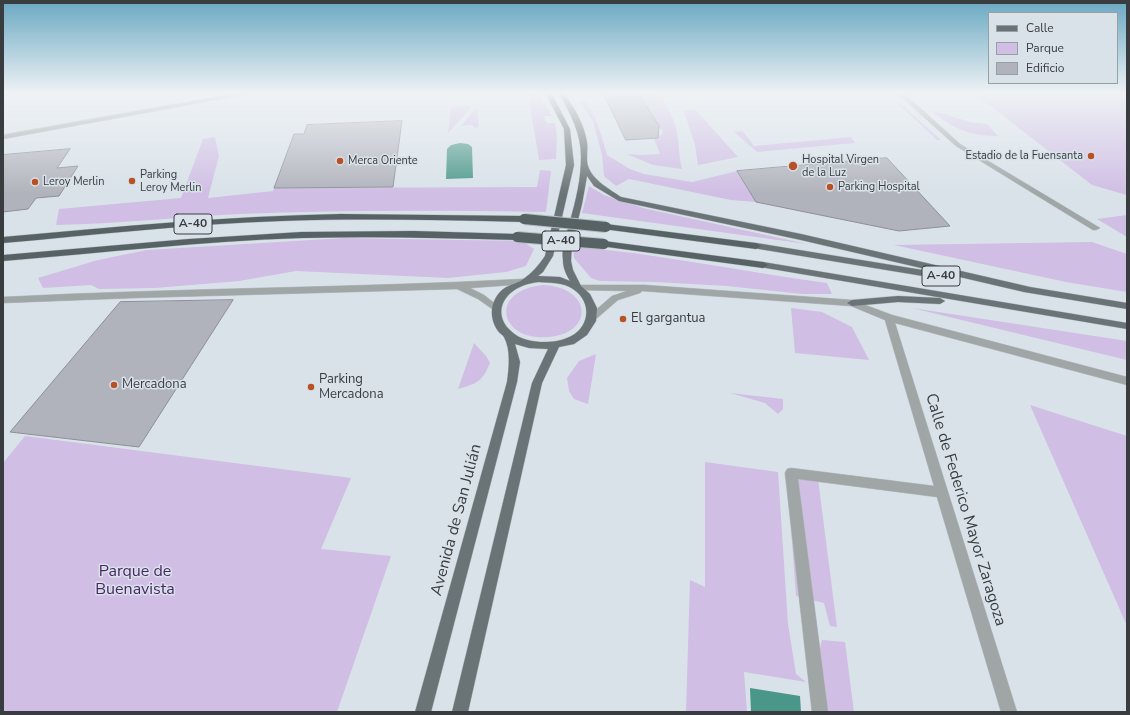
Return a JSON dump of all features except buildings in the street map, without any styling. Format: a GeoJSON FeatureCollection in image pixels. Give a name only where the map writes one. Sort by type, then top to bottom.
{"type":"FeatureCollection","features":[{"type":"Feature","properties":{"kind":"highway","name":"A-40"},"geometry":{"type":"LineString","coordinates":[[3,240],[179,224],[279,218],[366,216],[524,219],[606,227],[756,246]]}},
{"type":"Feature","properties":{"kind":"highway","name":"A-40"},"geometry":{"type":"LineString","coordinates":[[3,258],[301,235],[414,234],[517,237],[604,244],[763,265]]}},
{"type":"Feature","properties":{"kind":"main road"},"geometry":{"type":"LineString","coordinates":[[524,282],[538,279],[552,279],[566,281],[578,287],[587,295],[592,303],[593,317],[588,326],[580,335],[569,341],[556,345],[534,346],[509,337],[499,326],[495,314],[495,308],[505,292],[524,282],[540,270],[549,256],[570,165],[569,142],[566,127]]}},
{"type":"Feature","properties":{"kind":"main road"},"geometry":{"type":"LineString","coordinates":[[578,287],[568,268],[567,245],[584,182],[585,144],[580,127]]}},
{"type":"Feature","properties":{"kind":"main road"},"geometry":{"type":"LineString","coordinates":[[585,167],[597,184],[619,199],[801,237],[1030,290]]}},
{"type":"Feature","properties":{"kind":"main road","name":"A-40"},"geometry":{"type":"LineString","coordinates":[[756,246],[1127,306]]}},
{"type":"Feature","properties":{"kind":"main road","name":"A-40"},"geometry":{"type":"LineString","coordinates":[[763,265],[1127,326]]}},
{"type":"Feature","properties":{"kind":"main road"},"geometry":{"type":"LineString","coordinates":[[852,303],[898,298],[986,303]]}},
{"type":"Feature","properties":{"kind":"main road","name":"Avenida de San Julián"},"geometry":{"type":"LineString","coordinates":[[423,712],[512,382],[515,362],[509,337]]}},
{"type":"Feature","properties":{"kind":"main road"},"geometry":{"type":"LineString","coordinates":[[460,712],[537,383],[556,345]]}},
{"type":"Feature","properties":{"kind":"street"},"geometry":{"type":"LineString","coordinates":[[3,137],[57,127]]}},
{"type":"Feature","properties":{"kind":"street"},"geometry":{"type":"LineString","coordinates":[[938,127],[958,145],[1096,228]]}},
{"type":"Feature","properties":{"kind":"street"},"geometry":{"type":"LineString","coordinates":[[3,300],[204,292],[459,286],[524,282]]}},
{"type":"Feature","properties":{"kind":"street"},"geometry":{"type":"LineString","coordinates":[[459,286],[481,297],[495,308]]}},
{"type":"Feature","properties":{"kind":"street"},"geometry":{"type":"LineString","coordinates":[[578,287],[645,288],[852,303],[889,318],[1127,381]]}},
{"type":"Feature","properties":{"kind":"street"},"geometry":{"type":"LineString","coordinates":[[593,317],[615,298],[645,288]]}},
{"type":"Feature","properties":{"kind":"street","name":"Calle de Federico Mayor Zaragoza"},"geometry":{"type":"LineString","coordinates":[[889,318],[1009,712]]}},
{"type":"Feature","properties":{"kind":"street"},"geometry":{"type":"LineString","coordinates":[[820,712],[791,473],[942,492]]}},
{"type":"Feature","properties":{"kind":"green space"},"geometry":{"type":"Polygon","coordinates":[[[449,127],[453,127],[448,133],[449,127]]]}},
{"type":"Feature","properties":{"kind":"green space"},"geometry":{"type":"Polygon","coordinates":[[[534,127],[556,127],[557,136],[556,159],[539,160],[534,127]]]}},
{"type":"Feature","properties":{"kind":"green space"},"geometry":{"type":"Polygon","coordinates":[[[595,127],[598,127],[607,155],[630,169],[644,174],[692,182],[737,171],[756,202],[731,200],[629,179],[616,186],[604,176],[602,155],[595,127]]]}},
{"type":"Feature","properties":{"kind":"green space"},"geometry":{"type":"Polygon","coordinates":[[[676,127],[682,169],[653,165],[627,154],[660,154],[653,136],[662,135],[663,130],[659,128],[676,127]]]}},
{"type":"Feature","properties":{"kind":"green space"},"geometry":{"type":"Polygon","coordinates":[[[689,127],[711,127],[738,157],[698,165],[695,145],[689,127]]]}},
{"type":"Feature","properties":{"kind":"green space"},"geometry":{"type":"Polygon","coordinates":[[[923,127],[927,127],[941,140],[937,140],[923,127]]]}},
{"type":"Feature","properties":{"kind":"green space"},"geometry":{"type":"Polygon","coordinates":[[[957,127],[990,127],[998,136],[979,135],[957,127]]]}},
{"type":"Feature","properties":{"kind":"green space"},"geometry":{"type":"Polygon","coordinates":[[[1018,127],[1127,127],[1127,195],[1092,185],[1018,127]]]}},
{"type":"Feature","properties":{"kind":"green space"},"geometry":{"type":"Polygon","coordinates":[[[743,131],[754,146],[851,137],[855,143],[757,152],[734,132],[743,131]]]}},
{"type":"Feature","properties":{"kind":"green space"},"geometry":{"type":"Polygon","coordinates":[[[215,137],[219,156],[208,198],[273,191],[274,188],[537,187],[540,170],[551,171],[546,212],[393,211],[240,214],[56,225],[59,209],[181,198],[203,139],[215,137]]]}},
{"type":"Feature","properties":{"kind":"green space"},"geometry":{"type":"Polygon","coordinates":[[[589,186],[604,195],[643,208],[807,244],[582,213],[589,186]]]}},
{"type":"Feature","properties":{"kind":"green space"},"geometry":{"type":"Polygon","coordinates":[[[1127,215],[1127,237],[1097,219],[1127,215]]]}},
{"type":"Feature","properties":{"kind":"green space"},"geometry":{"type":"Polygon","coordinates":[[[344,238],[522,241],[534,249],[526,266],[506,272],[448,278],[296,271],[239,281],[155,288],[99,289],[91,285],[43,288],[38,278],[98,260],[147,250],[344,238]]]}},
{"type":"Feature","properties":{"kind":"green space"},"geometry":{"type":"Polygon","coordinates":[[[1092,242],[1127,254],[1127,292],[1066,282],[894,245],[1092,242]]]}},
{"type":"Feature","properties":{"kind":"green space"},"geometry":{"type":"Polygon","coordinates":[[[573,247],[668,258],[827,283],[832,294],[802,294],[727,286],[600,281],[591,278],[574,258],[573,247]]]}},
{"type":"Feature","properties":{"kind":"green space"},"geometry":{"type":"Polygon","coordinates":[[[543,285],[559,288],[571,293],[579,301],[582,310],[580,319],[574,327],[564,334],[549,337],[532,336],[520,332],[511,324],[507,315],[507,305],[513,296],[525,289],[543,285]]]}},
{"type":"Feature","properties":{"kind":"green space"},"geometry":{"type":"Polygon","coordinates":[[[791,308],[822,312],[852,327],[869,360],[795,353],[791,308]]]}},
{"type":"Feature","properties":{"kind":"green space"},"geometry":{"type":"Polygon","coordinates":[[[912,308],[1127,341],[1127,360],[912,308]]]}},
{"type":"Feature","properties":{"kind":"green space"},"geometry":{"type":"Polygon","coordinates":[[[474,343],[486,356],[490,363],[482,378],[475,383],[458,389],[474,343]]]}},
{"type":"Feature","properties":{"kind":"green space"},"geometry":{"type":"Polygon","coordinates":[[[596,354],[588,404],[574,399],[569,391],[567,378],[579,361],[596,354]]]}},
{"type":"Feature","properties":{"kind":"green space"},"geometry":{"type":"Polygon","coordinates":[[[730,393],[783,399],[783,409],[778,414],[765,403],[730,393]]]}},
{"type":"Feature","properties":{"kind":"green space"},"geometry":{"type":"Polygon","coordinates":[[[1030,405],[1127,436],[1127,626],[1030,405]]]}},
{"type":"Feature","properties":{"kind":"green space","name":"Parque de Buenavista"},"geometry":{"type":"Polygon","coordinates":[[[25,436],[351,478],[321,549],[391,556],[337,712],[3,712],[3,463],[25,436]]]}},
{"type":"Feature","properties":{"kind":"green space"},"geometry":{"type":"Polygon","coordinates":[[[705,462],[778,472],[788,624],[796,674],[806,682],[744,672],[747,712],[686,712],[690,580],[705,587],[705,462]]]}},
{"type":"Feature","properties":{"kind":"green space"},"geometry":{"type":"Polygon","coordinates":[[[787,475],[818,479],[837,627],[830,626],[824,603],[796,596],[787,475]]]}},
{"type":"Feature","properties":{"kind":"green space"},"geometry":{"type":"Polygon","coordinates":[[[822,640],[845,642],[854,712],[822,712],[817,660],[822,640]]]}},
{"type":"Feature","properties":{"kind":"shaded area"},"geometry":{"type":"Polygon","coordinates":[[[460,143],[468,144],[472,147],[473,178],[446,179],[447,149],[451,145],[460,143]]]}},
{"type":"Feature","properties":{"kind":"shaded area"},"geometry":{"type":"Polygon","coordinates":[[[750,688],[800,696],[801,712],[751,712],[750,688]]]}},
{"type":"Feature","properties":{"kind":"place","name":"Estadio de la Fuensanta"},"geometry":{"type":"Point","coordinates":[1091,156]}},
{"type":"Feature","properties":{"kind":"place","name":"Merca Oriente"},"geometry":{"type":"Point","coordinates":[340,161]}},
{"type":"Feature","properties":{"kind":"place","name":"Hospital Virgen de la Luz"},"geometry":{"type":"Point","coordinates":[793,166]}},
{"type":"Feature","properties":{"kind":"place","name":"Parking Leroy Merlin"},"geometry":{"type":"Point","coordinates":[132,181]}},
{"type":"Feature","properties":{"kind":"place","name":"Leroy Merlin"},"geometry":{"type":"Point","coordinates":[35,182]}},
{"type":"Feature","properties":{"kind":"place","name":"Parking Hospital"},"geometry":{"type":"Point","coordinates":[830,187]}},
{"type":"Feature","properties":{"kind":"place","name":"El gargantua"},"geometry":{"type":"Point","coordinates":[623,319]}},
{"type":"Feature","properties":{"kind":"place","name":"Mercadona"},"geometry":{"type":"Point","coordinates":[114,385]}},
{"type":"Feature","properties":{"kind":"place","name":"Parking Mercadona"},"geometry":{"type":"Point","coordinates":[311,387]}}]}
